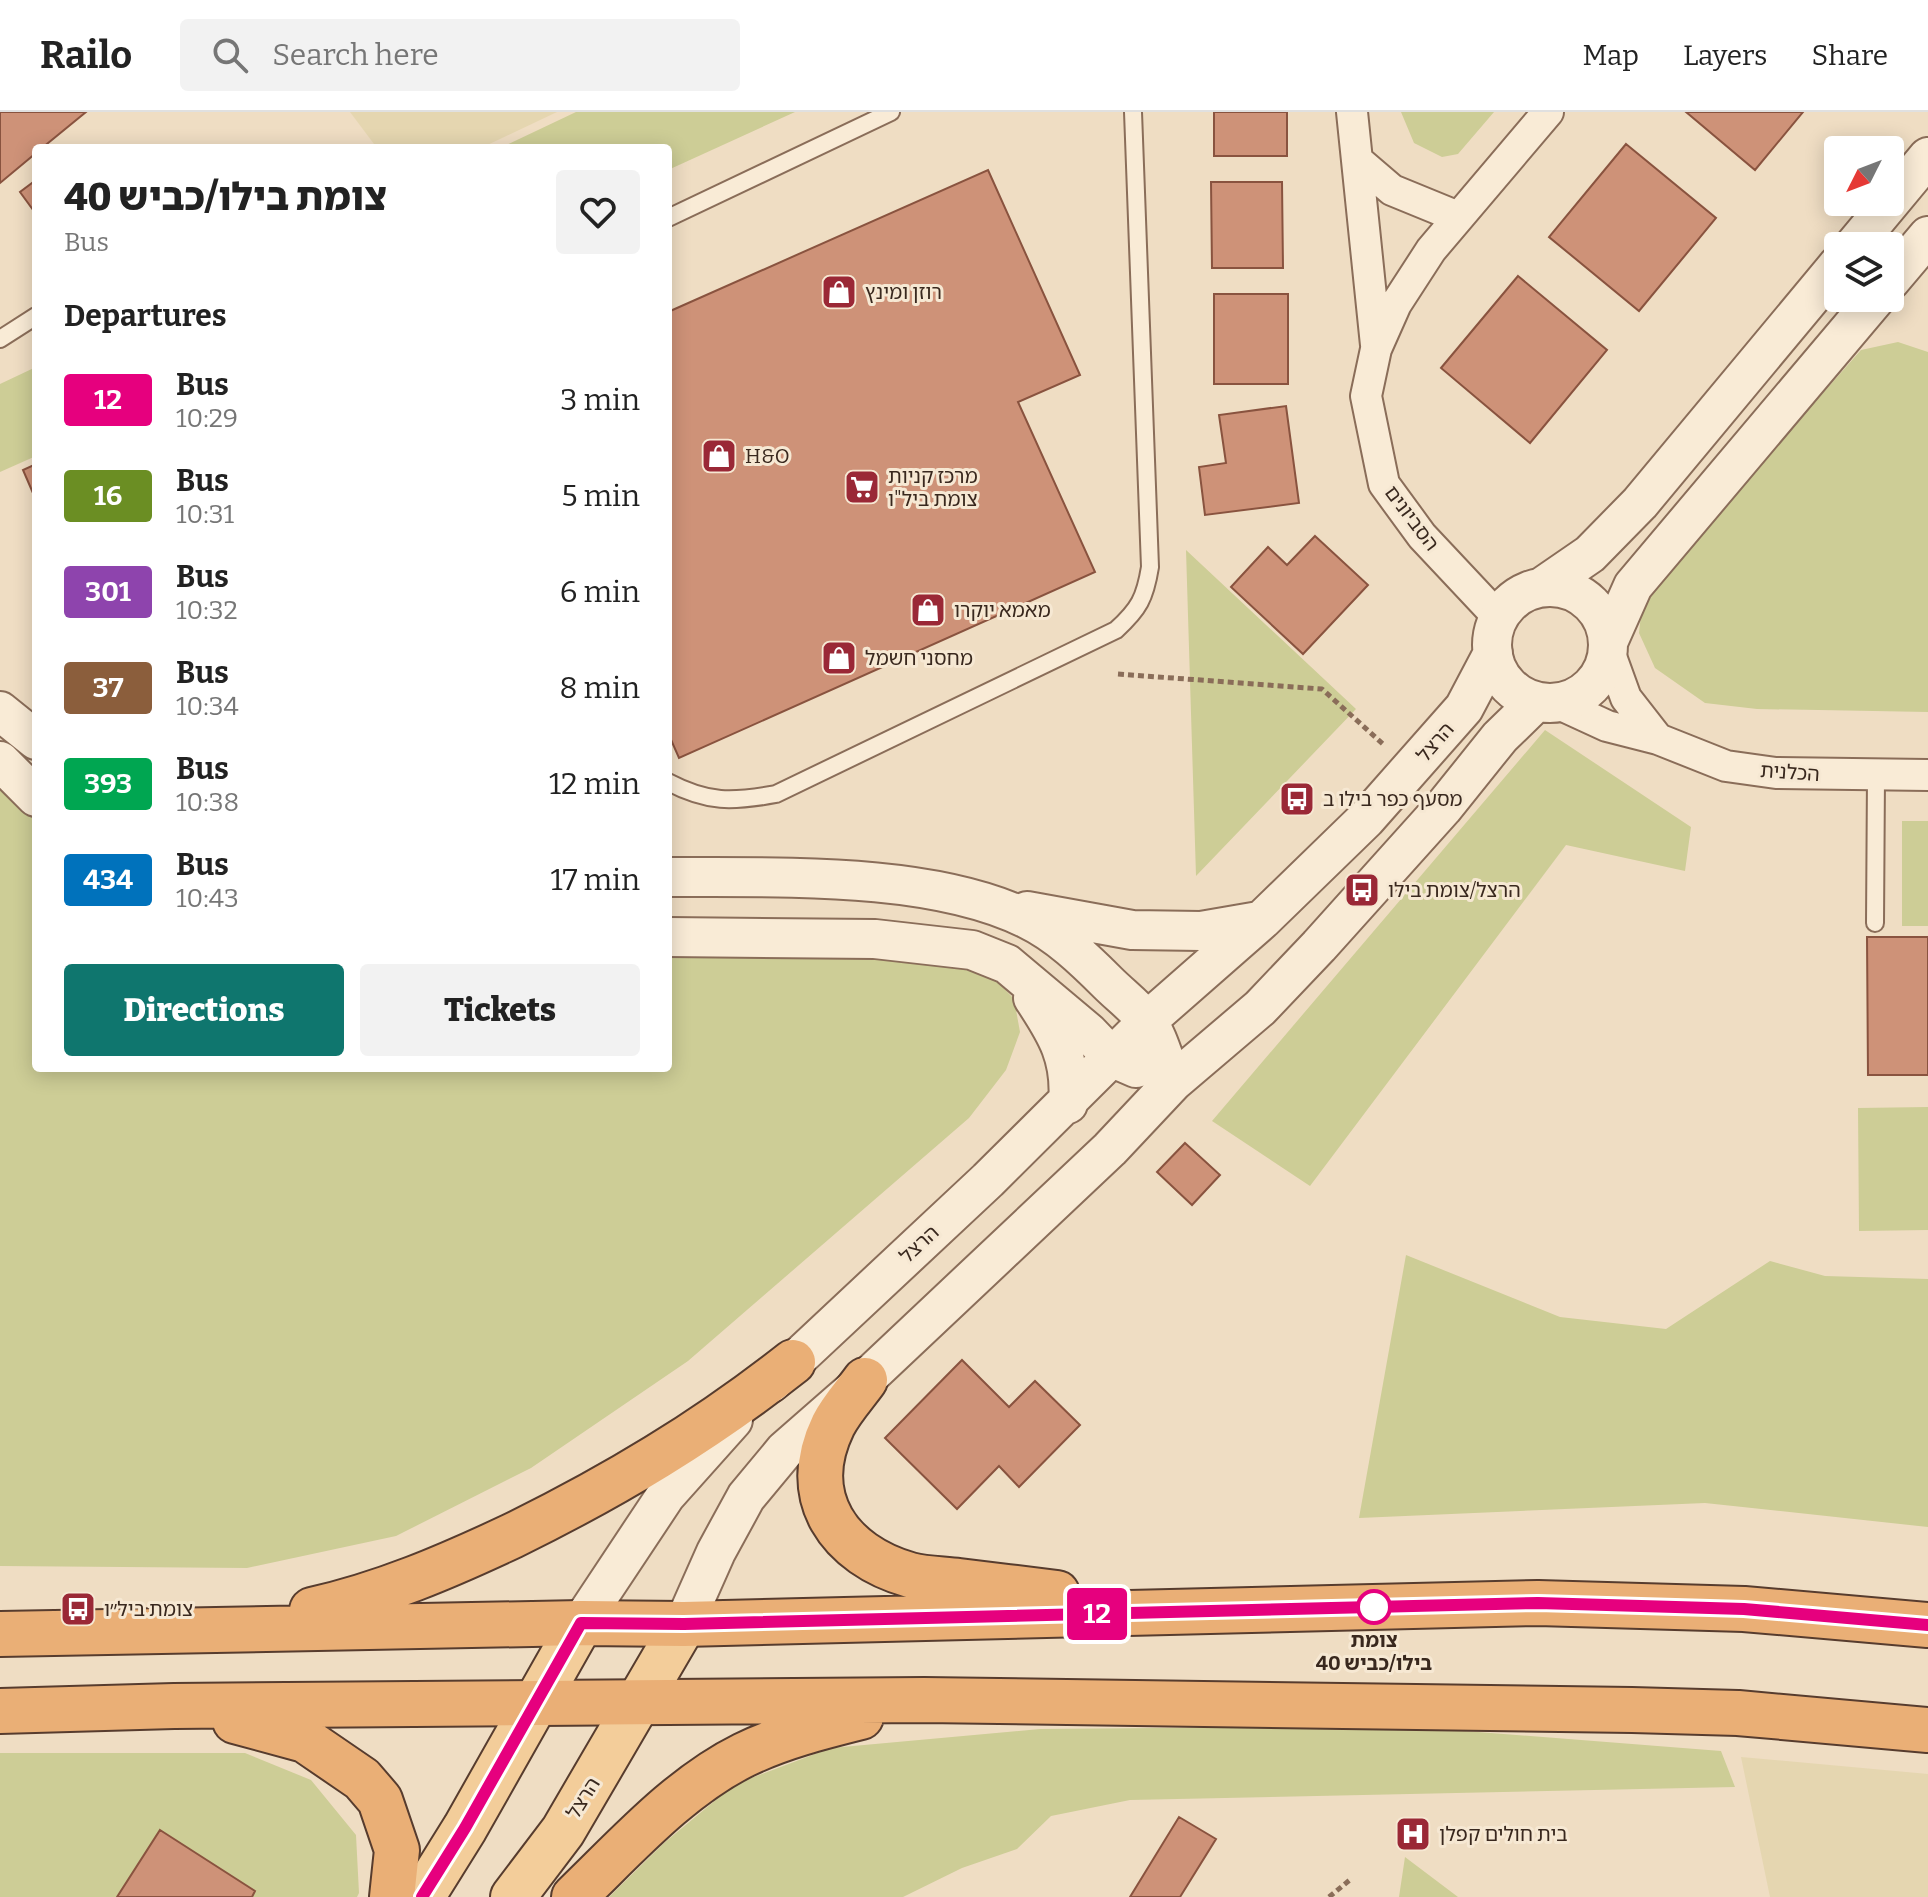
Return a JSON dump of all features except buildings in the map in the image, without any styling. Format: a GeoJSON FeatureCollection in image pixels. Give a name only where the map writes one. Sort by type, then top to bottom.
{"type":"FeatureCollection","features":[{"type":"Feature","properties":{"kind":"highway"},"geometry":{"type":"LineString","coordinates":[[219,1630],[361,1599],[438,1571],[635,1472],[732,1410],[793,1362]]}},
{"type":"Feature","properties":{"kind":"highway"},"geometry":{"type":"LineString","coordinates":[[865,1380],[833,1425],[823,1457],[820,1486],[828,1517],[847,1542],[870,1560],[911,1576],[1214,1612]]}},
{"type":"Feature","properties":{"kind":"highway"},"geometry":{"type":"LineString","coordinates":[[0,1634],[581,1623],[684,1624],[1538,1603],[1744,1609],[1928,1625]]}},
{"type":"Feature","properties":{"kind":"highway"},"geometry":{"type":"LineString","coordinates":[[574,1897],[684,1795],[743,1756],[793,1735],[924,1700]]}},
{"type":"Feature","properties":{"kind":"highway"},"geometry":{"type":"LineString","coordinates":[[0,1711],[174,1706],[924,1700],[1738,1713],[1928,1730]]}},
{"type":"Feature","properties":{"kind":"highway"},"geometry":{"type":"LineString","coordinates":[[174,1706],[305,1740],[362,1779],[380,1800],[397,1850],[392,1897]]}},
{"type":"Feature","properties":{"kind":"main road","name":"הרצל"},"geometry":{"type":"LineString","coordinates":[[422,1897],[465,1828],[581,1623]]}},
{"type":"Feature","properties":{"kind":"main road","name":"הרצל"},"geometry":{"type":"LineString","coordinates":[[513,1897],[563,1831],[684,1624]]}},
{"type":"Feature","properties":{"kind":"street","name":"הסביונים"},"geometry":{"type":"LineString","coordinates":[[1352,112],[1376,349]]}},
{"type":"Feature","properties":{"kind":"street","name":"הסביונים"},"geometry":{"type":"LineString","coordinates":[[1496,636],[1384,484],[1366,396],[1376,349],[1396,304],[1431,250],[1548,112]]}},
{"type":"Feature","properties":{"kind":"street"},"geometry":{"type":"LineString","coordinates":[[1866,232],[1928,157]]}},
{"type":"Feature","properties":{"kind":"street"},"geometry":{"type":"LineString","coordinates":[[1357,160],[1392,190],[1458,217]]}},
{"type":"Feature","properties":{"kind":"street"},"geometry":{"type":"LineString","coordinates":[[1904,264],[1928,236]]}},
{"type":"Feature","properties":{"kind":"street"},"geometry":{"type":"LineString","coordinates":[[1824,282],[1640,503],[1590,554],[1542,587],[1514,599],[1496,636],[1497,670],[1520,695],[1546,702],[1576,698],[1592,687],[1603,670],[1609,646],[1633,586],[1864,312]]}},
{"type":"Feature","properties":{"kind":"street"},"geometry":{"type":"LineString","coordinates":[[1542,587],[1561,588],[1586,600],[1604,622],[1626,698],[1658,739]]}},
{"type":"Feature","properties":{"kind":"street","name":"הרצל"},"geometry":{"type":"LineString","coordinates":[[581,1623],[666,1495],[704,1450],[793,1362],[1068,1104],[1148,1022],[1262,920],[1366,819],[1464,708],[1496,636]]}},
{"type":"Feature","properties":{"kind":"street","name":"הרצל"},"geometry":{"type":"LineString","coordinates":[[684,1624],[716,1552],[746,1497],[785,1450],[865,1380],[1110,1149],[1173,1082],[1260,1008],[1443,808],[1500,737],[1546,702]]}},
{"type":"Feature","properties":{"kind":"street","name":"הכלנית"},"geometry":{"type":"LineString","coordinates":[[1546,702],[1607,726],[1658,739],[1726,766],[1776,773],[1928,775]]}},
{"type":"Feature","properties":{"kind":"street"},"geometry":{"type":"LineString","coordinates":[[0,711],[32,737]]}},
{"type":"Feature","properties":{"kind":"street"},"geometry":{"type":"LineString","coordinates":[[0,761],[32,793]]}},
{"type":"Feature","properties":{"kind":"street"},"geometry":{"type":"LineString","coordinates":[[672,877],[799,878],[950,892],[994,904],[1132,930],[1201,931],[1262,920]]}},
{"type":"Feature","properties":{"kind":"street"},"geometry":{"type":"LineString","coordinates":[[994,904],[1030,920],[1065,943],[1148,1022],[1173,1082]]}},
{"type":"Feature","properties":{"kind":"street"},"geometry":{"type":"LineString","coordinates":[[672,937],[875,939],[972,950],[1007,964],[1088,1032],[1113,1058],[1173,1082]]}},
{"type":"Feature","properties":{"kind":"street"},"geometry":{"type":"LineString","coordinates":[[1007,964],[1039,1007],[1065,1055],[1069,1074],[1068,1104]]}},
{"type":"Feature","properties":{"kind":"lane"},"geometry":{"type":"LineString","coordinates":[[672,216],[891,112]]}},
{"type":"Feature","properties":{"kind":"lane"},"geometry":{"type":"LineString","coordinates":[[672,784],[693,795],[721,801],[776,794],[1116,630],[1133,614],[1146,594],[1150,567],[1133,112]]}},
{"type":"Feature","properties":{"kind":"lane"},"geometry":{"type":"LineString","coordinates":[[0,339],[32,319]]}},
{"type":"Feature","properties":{"kind":"lane"},"geometry":{"type":"LineString","coordinates":[[1875,923],[1876,776]]}},
{"type":"Feature","properties":{"kind":"path"},"geometry":{"type":"LineString","coordinates":[[1118,674],[1322,689],[1412,769]]}},
{"type":"Feature","properties":{"kind":"path"},"geometry":{"type":"LineString","coordinates":[[1329,1897],[1351,1879]]}},
{"type":"Feature","properties":{"kind":"shaded area"},"geometry":{"type":"Polygon","coordinates":[[[350,112],[557,112],[489,144],[374,144],[350,112]]]}},
{"type":"Feature","properties":{"kind":"shaded area"},"geometry":{"type":"Polygon","coordinates":[[[1741,1757],[1928,1774],[1928,1897],[1770,1897],[1741,1757]]]}},
{"type":"Feature","properties":{"kind":"green space"},"geometry":{"type":"Polygon","coordinates":[[[576,112],[795,112],[672,168],[672,144],[508,144],[576,112]]]}},
{"type":"Feature","properties":{"kind":"green space"},"geometry":{"type":"Polygon","coordinates":[[[1401,112],[1494,112],[1458,154],[1442,157],[1414,143],[1401,112]]]}},
{"type":"Feature","properties":{"kind":"green space"},"geometry":{"type":"Polygon","coordinates":[[[1898,342],[1928,352],[1928,712],[1757,709],[1705,703],[1655,668],[1639,633],[1643,596],[1861,350],[1898,342]]]}},
{"type":"Feature","properties":{"kind":"green space"},"geometry":{"type":"Polygon","coordinates":[[[32,369],[32,458],[0,472],[0,384],[32,369]]]}},
{"type":"Feature","properties":{"kind":"green space"},"geometry":{"type":"Polygon","coordinates":[[[1186,550],[1356,709],[1196,876],[1186,550]]]}},
{"type":"Feature","properties":{"kind":"green space"},"geometry":{"type":"Polygon","coordinates":[[[1545,730],[1691,827],[1685,871],[1566,845],[1310,1186],[1212,1121],[1545,730]]]}},
{"type":"Feature","properties":{"kind":"green space"},"geometry":{"type":"Polygon","coordinates":[[[0,785],[32,815],[32,1072],[672,1072],[672,951],[882,955],[956,965],[995,979],[1014,999],[1020,1032],[1006,1070],[969,1118],[688,1361],[531,1468],[396,1536],[247,1568],[0,1566],[0,785]]]}},
{"type":"Feature","properties":{"kind":"green space"},"geometry":{"type":"Polygon","coordinates":[[[1902,821],[1928,821],[1928,926],[1902,926],[1902,821]]]}},
{"type":"Feature","properties":{"kind":"green space"},"geometry":{"type":"Polygon","coordinates":[[[1928,1107],[1928,1230],[1859,1231],[1858,1108],[1928,1107]]]}},
{"type":"Feature","properties":{"kind":"green space"},"geometry":{"type":"Polygon","coordinates":[[[1406,1255],[1560,1317],[1666,1329],[1770,1261],[1825,1276],[1928,1279],[1928,1527],[1705,1503],[1359,1518],[1406,1255]]]}},
{"type":"Feature","properties":{"kind":"green space"},"geometry":{"type":"Polygon","coordinates":[[[1401,1726],[1721,1751],[1735,1787],[1130,1800],[1051,1816],[1017,1849],[962,1868],[903,1897],[609,1897],[664,1843],[735,1784],[831,1748],[1040,1729],[1401,1726]]]}},
{"type":"Feature","properties":{"kind":"green space"},"geometry":{"type":"Polygon","coordinates":[[[0,1753],[245,1753],[311,1780],[356,1835],[359,1893],[357,1897],[0,1897],[0,1753]]]}},
{"type":"Feature","properties":{"kind":"green space"},"geometry":{"type":"Polygon","coordinates":[[[1405,1857],[1458,1897],[1399,1897],[1405,1857]]]}},
{"type":"Feature","properties":{"kind":"bus line","name":"12"},"geometry":{"type":"LineString","coordinates":[[422,1897],[465,1828],[581,1623],[684,1624],[1538,1603],[1744,1609],[1928,1625]]}},
{"type":"Feature","properties":{"kind":"place","name":"רוזן ומינץ"},"geometry":{"type":"Point","coordinates":[839,292]}},
{"type":"Feature","properties":{"kind":"place","name":"H&O"},"geometry":{"type":"Point","coordinates":[719,456]}},
{"type":"Feature","properties":{"kind":"place","name":"מרכז קניות צומת ביל\"ו"},"geometry":{"type":"Point","coordinates":[862,487]}},
{"type":"Feature","properties":{"kind":"place","name":"מאמא יוקרו"},"geometry":{"type":"Point","coordinates":[928,610]}},
{"type":"Feature","properties":{"kind":"place","name":"מחסני חשמל"},"geometry":{"type":"Point","coordinates":[839,658]}},
{"type":"Feature","properties":{"kind":"place","name":"מסעף כפר בילו ב"},"geometry":{"type":"Point","coordinates":[1297,799]}},
{"type":"Feature","properties":{"kind":"place","name":"הרצל/צומת בילו"},"geometry":{"type":"Point","coordinates":[1362,890]}},
{"type":"Feature","properties":{"kind":"place","name":"צומת בילו/כביש 40"},"geometry":{"type":"Point","coordinates":[1374,1607]}},
{"type":"Feature","properties":{"kind":"place","name":"צומת ביל״ו"},"geometry":{"type":"Point","coordinates":[78,1609]}},
{"type":"Feature","properties":{"kind":"place","name":"בית חולים קפלן"},"geometry":{"type":"Point","coordinates":[1413,1834]}}]}
